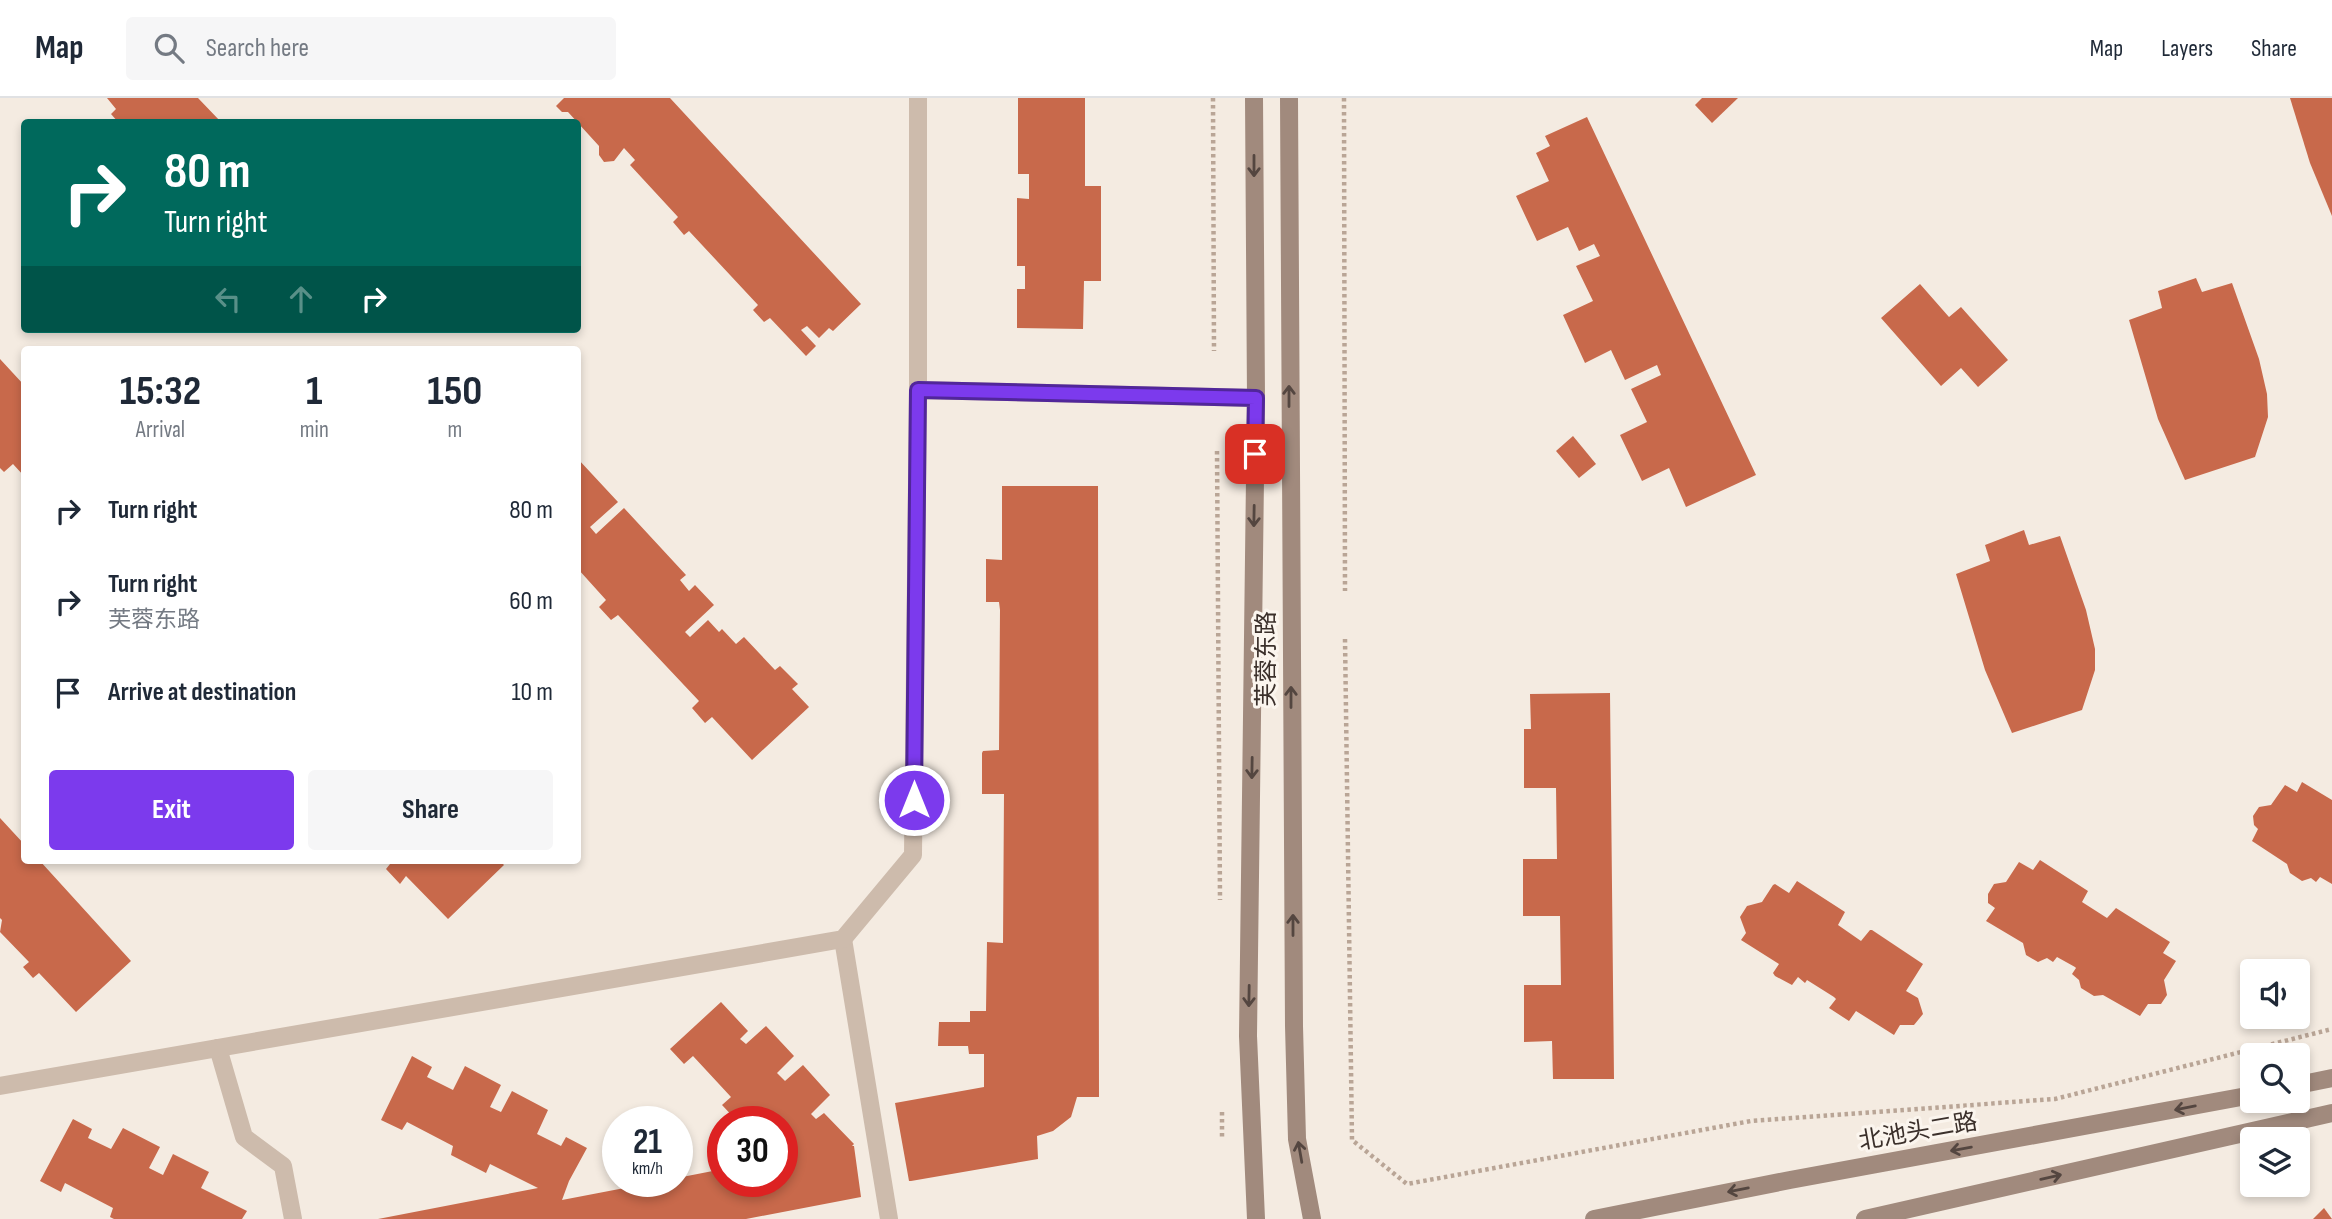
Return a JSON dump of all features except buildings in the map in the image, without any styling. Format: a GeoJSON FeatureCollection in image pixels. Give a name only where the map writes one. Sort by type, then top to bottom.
{"type":"FeatureCollection","features":[{"type":"Feature","properties":{"kind":"main road","name":"芙蓉东路"},"geometry":{"type":"LineString","coordinates":[[1254,98],[1256,398],[1248,1037],[1256,1219]]}},
{"type":"Feature","properties":{"kind":"main road","name":"芙蓉东路"},"geometry":{"type":"LineString","coordinates":[[1289,98],[1294,1026],[1297,1139],[1312,1219]]}},
{"type":"Feature","properties":{"kind":"main road"},"geometry":{"type":"LineString","coordinates":[[2310,1083],[2332,1078]]}},
{"type":"Feature","properties":{"kind":"main road","name":"北池头二路"},"geometry":{"type":"LineString","coordinates":[[1594,1219],[1803,1177],[2240,1097]]}},
{"type":"Feature","properties":{"kind":"main road"},"geometry":{"type":"LineString","coordinates":[[1865,1219],[2332,1113]]}},
{"type":"Feature","properties":{"kind":"street"},"geometry":{"type":"LineString","coordinates":[[0,1086],[843,939],[913,855],[918,98]]}},
{"type":"Feature","properties":{"kind":"street"},"geometry":{"type":"LineString","coordinates":[[918,390],[1256,398]]}},
{"type":"Feature","properties":{"kind":"street"},"geometry":{"type":"LineString","coordinates":[[843,939],[889,1219]]}},
{"type":"Feature","properties":{"kind":"street"},"geometry":{"type":"LineString","coordinates":[[218,1048],[244,1137],[283,1167],[293,1219]]}},
{"type":"Feature","properties":{"kind":"path"},"geometry":{"type":"LineString","coordinates":[[1213,98],[1214,351]]}},
{"type":"Feature","properties":{"kind":"path"},"geometry":{"type":"LineString","coordinates":[[1344,98],[1345,591]]}},
{"type":"Feature","properties":{"kind":"path"},"geometry":{"type":"LineString","coordinates":[[1217,451],[1220,905]]}},
{"type":"Feature","properties":{"kind":"path"},"geometry":{"type":"LineString","coordinates":[[1345,639],[1352,1140],[1407,1184],[1751,1121],[2055,1099],[2332,1029]]}},
{"type":"Feature","properties":{"kind":"path"},"geometry":{"type":"LineString","coordinates":[[1222,1112],[1222,1139]]}},
{"type":"Feature","properties":{"kind":"route"},"geometry":{"type":"LineString","coordinates":[[914,800],[918,390],[1256,398],[1255,454]]}}]}
